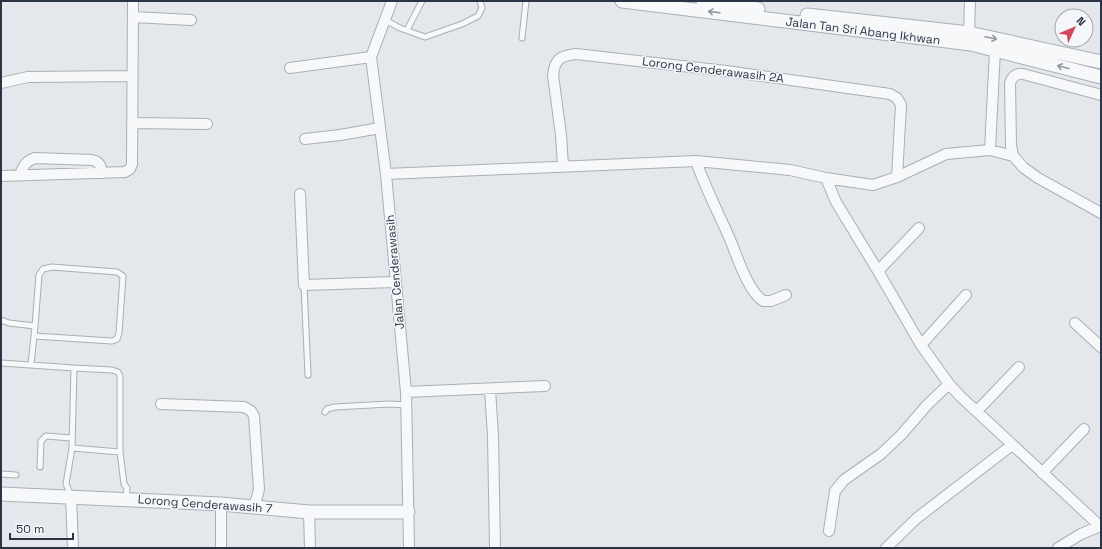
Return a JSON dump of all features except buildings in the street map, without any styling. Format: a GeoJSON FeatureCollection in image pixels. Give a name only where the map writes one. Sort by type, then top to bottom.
{"type":"FeatureCollection","features":[{"type":"Feature","properties":{"kind":"street"},"geometry":{"type":"LineString","coordinates":[[1,176],[20,174],[125,172],[130,169],[132,164],[133,123],[133,1]]}},
{"type":"Feature","properties":{"kind":"street","name":"Jalan Cenderawasih"},"geometry":{"type":"LineString","coordinates":[[392,1],[371,56],[386,174],[406,392],[409,548]]}},
{"type":"Feature","properties":{"kind":"street","name":"Jalan Tan Sri Abang Ikhwan"},"geometry":{"type":"LineString","coordinates":[[622,1],[971,44],[1101,77]]}},
{"type":"Feature","properties":{"kind":"street","name":"Jalan Tan Sri Abang Ikhwan"},"geometry":{"type":"LineString","coordinates":[[703,1],[773,11],[969,33],[1101,62]]}},
{"type":"Feature","properties":{"kind":"street"},"geometry":{"type":"LineString","coordinates":[[969,33],[970,1]]}},
{"type":"Feature","properties":{"kind":"street"},"geometry":{"type":"LineString","coordinates":[[133,17],[191,20]]}},
{"type":"Feature","properties":{"kind":"street"},"geometry":{"type":"LineString","coordinates":[[990,150],[995,50]]}},
{"type":"Feature","properties":{"kind":"street","name":"Lorong Cenderawasih 2A"},"geometry":{"type":"LineString","coordinates":[[563,166],[561,135],[553,74],[554,65],[558,60],[566,56],[576,54],[726,71],[890,94],[897,98],[901,105],[897,177]]}},
{"type":"Feature","properties":{"kind":"street"},"geometry":{"type":"LineString","coordinates":[[290,68],[371,56]]}},
{"type":"Feature","properties":{"kind":"street"},"geometry":{"type":"LineString","coordinates":[[1101,95],[1023,74],[1015,75],[1010,83],[1011,145],[1013,156],[1024,168],[1038,178],[1101,213]]}},
{"type":"Feature","properties":{"kind":"street"},"geometry":{"type":"LineString","coordinates":[[1,83],[28,77],[132,76]]}},
{"type":"Feature","properties":{"kind":"street"},"geometry":{"type":"LineString","coordinates":[[133,123],[207,124]]}},
{"type":"Feature","properties":{"kind":"street"},"geometry":{"type":"LineString","coordinates":[[305,139],[380,128]]}},
{"type":"Feature","properties":{"kind":"street"},"geometry":{"type":"LineString","coordinates":[[386,174],[696,161],[790,170],[826,178],[873,185],[897,177],[946,154],[990,150],[1013,156]]}},
{"type":"Feature","properties":{"kind":"street"},"geometry":{"type":"LineString","coordinates":[[20,174],[28,160],[35,158],[92,160],[98,162],[101,166],[102,173]]}},
{"type":"Feature","properties":{"kind":"street"},"geometry":{"type":"LineString","coordinates":[[696,161],[707,191],[757,297],[763,301],[786,295]]}},
{"type":"Feature","properties":{"kind":"street"},"geometry":{"type":"LineString","coordinates":[[826,178],[836,202],[921,345],[949,384],[1012,445],[1101,526],[1080,534],[1058,548]]}},
{"type":"Feature","properties":{"kind":"street"},"geometry":{"type":"LineString","coordinates":[[300,194],[304,285],[395,282]]}},
{"type":"Feature","properties":{"kind":"street"},"geometry":{"type":"LineString","coordinates":[[878,271],[919,228]]}},
{"type":"Feature","properties":{"kind":"street"},"geometry":{"type":"LineString","coordinates":[[921,345],[966,294]]}},
{"type":"Feature","properties":{"kind":"street"},"geometry":{"type":"LineString","coordinates":[[1075,322],[1101,347]]}},
{"type":"Feature","properties":{"kind":"street"},"geometry":{"type":"LineString","coordinates":[[977,411],[1019,367]]}},
{"type":"Feature","properties":{"kind":"street"},"geometry":{"type":"LineString","coordinates":[[829,531],[835,491],[844,480],[881,454],[949,384]]}},
{"type":"Feature","properties":{"kind":"street"},"geometry":{"type":"LineString","coordinates":[[406,392],[545,386]]}},
{"type":"Feature","properties":{"kind":"street"},"geometry":{"type":"LineString","coordinates":[[490,389],[495,548]]}},
{"type":"Feature","properties":{"kind":"street"},"geometry":{"type":"LineString","coordinates":[[161,404],[244,407],[251,411],[254,416],[259,489],[256,501],[252,506]]}},
{"type":"Feature","properties":{"kind":"street"},"geometry":{"type":"LineString","coordinates":[[1042,473],[1084,430]]}},
{"type":"Feature","properties":{"kind":"street"},"geometry":{"type":"LineString","coordinates":[[886,548],[917,518],[1012,445]]}},
{"type":"Feature","properties":{"kind":"street","name":"Lorong Cenderawasih 7"},"geometry":{"type":"LineString","coordinates":[[1,494],[221,504],[309,512],[408,512]]}},
{"type":"Feature","properties":{"kind":"street"},"geometry":{"type":"LineString","coordinates":[[71,497],[73,548]]}},
{"type":"Feature","properties":{"kind":"street"},"geometry":{"type":"LineString","coordinates":[[220,548],[221,504]]}},
{"type":"Feature","properties":{"kind":"street"},"geometry":{"type":"LineString","coordinates":[[309,512],[310,548]]}},
{"type":"Feature","properties":{"kind":"lane"},"geometry":{"type":"LineString","coordinates":[[407,30],[422,1]]}},
{"type":"Feature","properties":{"kind":"lane"},"geometry":{"type":"LineString","coordinates":[[385,20],[400,28],[425,36],[462,24],[478,16],[482,8],[480,1]]}},
{"type":"Feature","properties":{"kind":"lane"},"geometry":{"type":"LineString","coordinates":[[522,38],[526,1]]}},
{"type":"Feature","properties":{"kind":"lane"},"geometry":{"type":"LineString","coordinates":[[30,364],[39,275],[43,269],[52,267],[117,272],[123,276],[119,333],[117,339],[112,341],[34,336]]}},
{"type":"Feature","properties":{"kind":"lane"},"geometry":{"type":"LineString","coordinates":[[304,285],[308,374]]}},
{"type":"Feature","properties":{"kind":"lane"},"geometry":{"type":"LineString","coordinates":[[1,320],[9,323],[35,326]]}},
{"type":"Feature","properties":{"kind":"lane"},"geometry":{"type":"LineString","coordinates":[[1,363],[112,370],[118,372],[120,376],[120,452],[124,484],[127,488],[126,499]]}},
{"type":"Feature","properties":{"kind":"lane"},"geometry":{"type":"LineString","coordinates":[[71,497],[66,484],[72,448],[71,438],[74,368]]}},
{"type":"Feature","properties":{"kind":"lane"},"geometry":{"type":"LineString","coordinates":[[324,412],[327,409],[335,407],[389,404],[407,405]]}},
{"type":"Feature","properties":{"kind":"lane"},"geometry":{"type":"LineString","coordinates":[[40,467],[41,441],[43,437],[71,438]]}},
{"type":"Feature","properties":{"kind":"lane"},"geometry":{"type":"LineString","coordinates":[[72,448],[120,452]]}},
{"type":"Feature","properties":{"kind":"lane"},"geometry":{"type":"LineString","coordinates":[[1,474],[16,475]]}}]}
